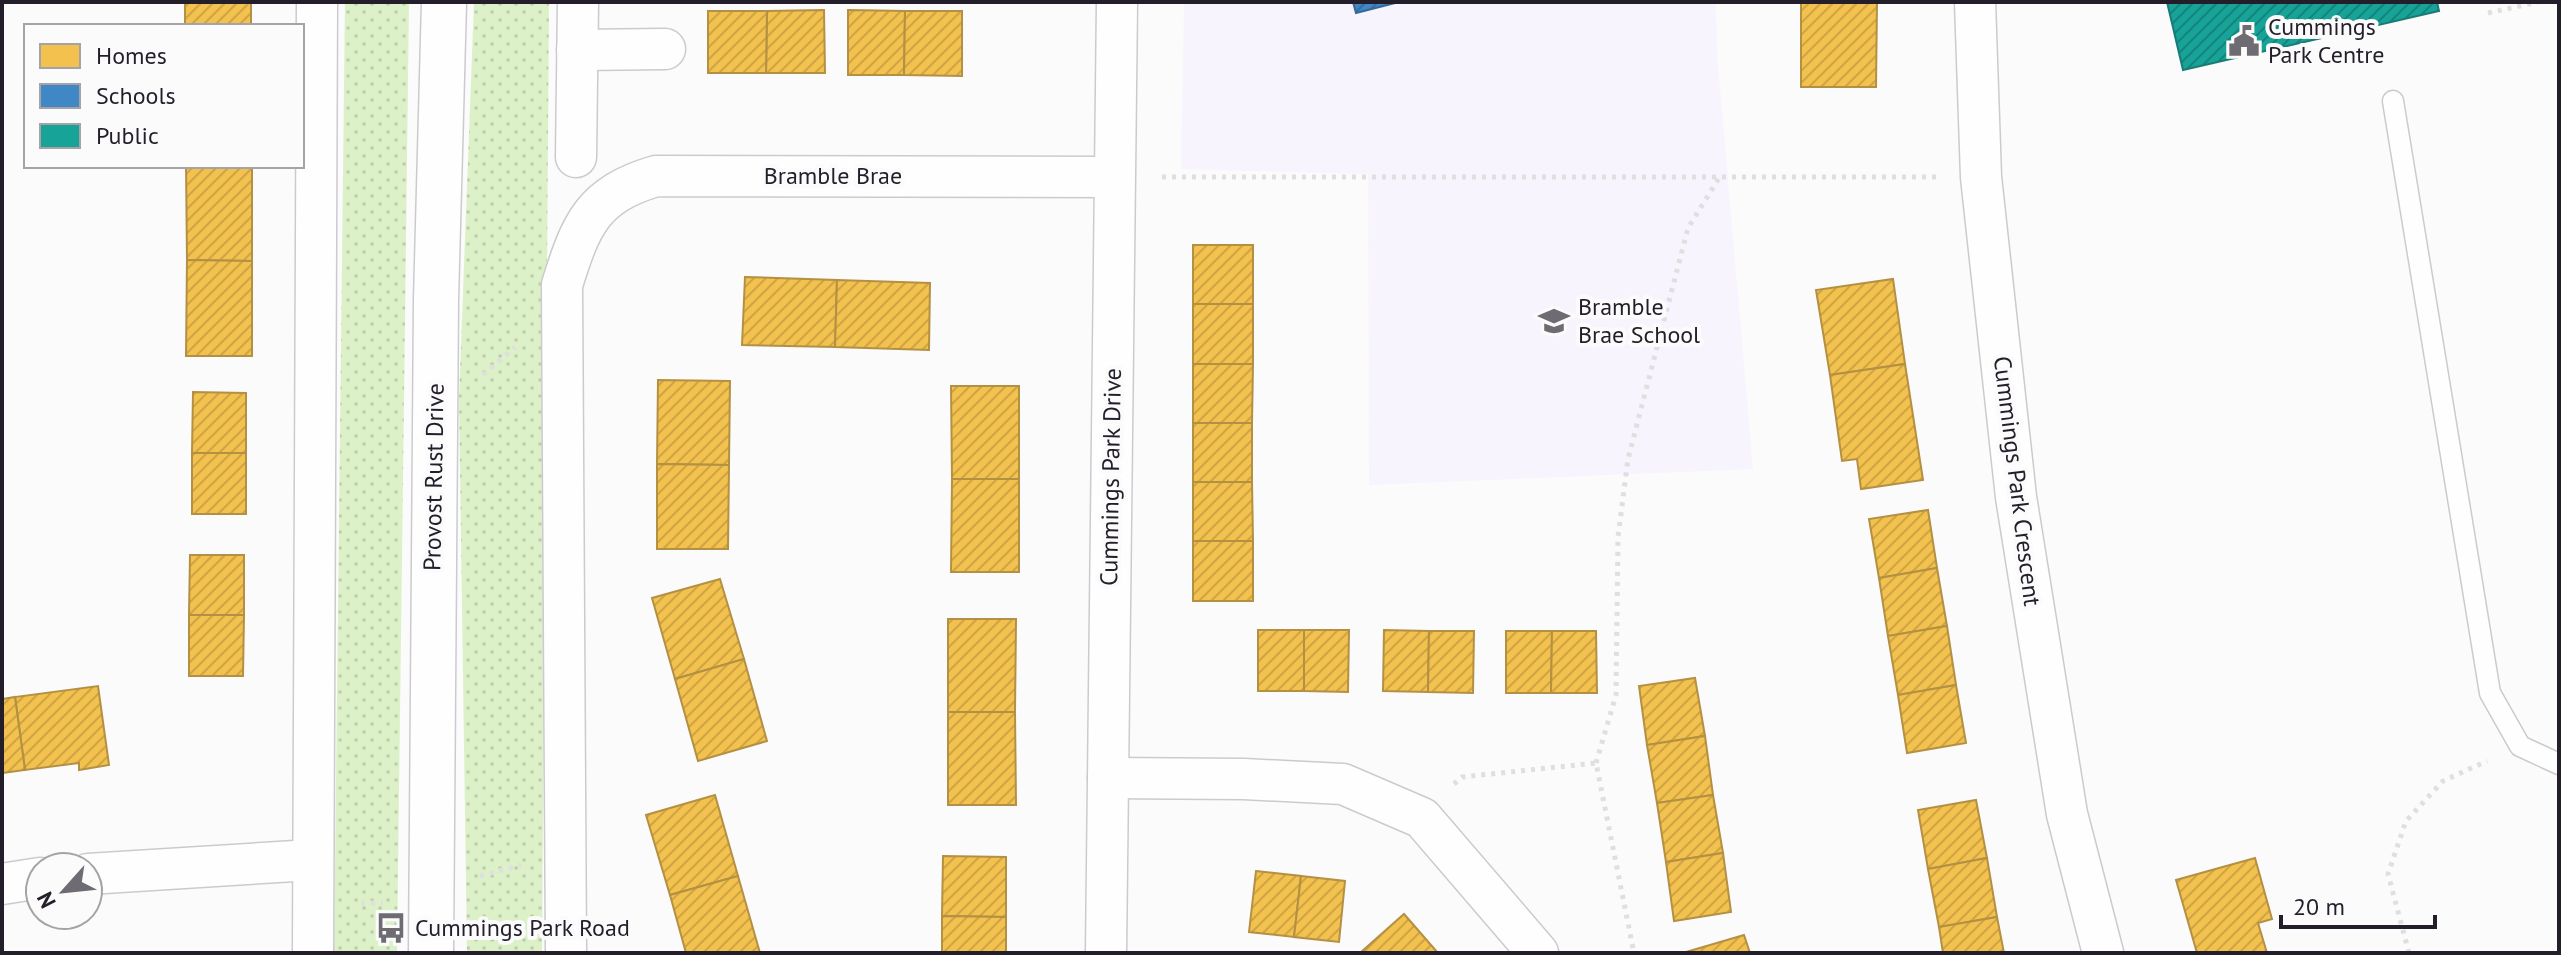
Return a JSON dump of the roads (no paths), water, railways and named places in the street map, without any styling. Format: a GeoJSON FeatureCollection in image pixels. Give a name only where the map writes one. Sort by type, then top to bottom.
{"type":"FeatureCollection","features":[{"type":"Feature","properties":{"kind":"street"},"geometry":{"type":"LineString","coordinates":[[313,953],[317,2]]}},
{"type":"Feature","properties":{"kind":"street","name":"Provost Rust Drive"},"geometry":{"type":"LineString","coordinates":[[431,953],[435,398],[444,2]]}},
{"type":"Feature","properties":{"kind":"street"},"geometry":{"type":"LineString","coordinates":[[576,157],[578,2]]}},
{"type":"Feature","properties":{"kind":"street","name":"Cummings Park Drive"},"geometry":{"type":"LineString","coordinates":[[1106,953],[1117,2]]}},
{"type":"Feature","properties":{"kind":"street","name":"Cummings Park Crescent"},"geometry":{"type":"LineString","coordinates":[[1975,2],[1981,177],[2016,497],[2067,814],[2103,953]]}},
{"type":"Feature","properties":{"kind":"street"},"geometry":{"type":"LineString","coordinates":[[577,50],[665,49]]}},
{"type":"Feature","properties":{"kind":"street","name":"Bramble Brae"},"geometry":{"type":"LineString","coordinates":[[566,953],[562,285],[577,236],[600,202],[626,185],[656,176],[1114,177]]}},
{"type":"Feature","properties":{"kind":"street"},"geometry":{"type":"LineString","coordinates":[[1108,778],[1343,784],[1422,818],[1538,953]]}},
{"type":"Feature","properties":{"kind":"street"},"geometry":{"type":"LineString","coordinates":[[104,873],[311,860]]}},
{"type":"Feature","properties":{"kind":"street"},"geometry":{"type":"LineString","coordinates":[[2,884],[24,881]]}},
{"type":"Feature","properties":{"kind":"lane"},"geometry":{"type":"LineString","coordinates":[[2393,101],[2490,693],[2520,746],[2559,764]]}},
{"type":"Feature","properties":{"kind":"place","name":"Cummings Park Centre"},"geometry":{"type":"Point","coordinates":[2244,41]}},
{"type":"Feature","properties":{"kind":"place","name":"Bramble Brae School"},"geometry":{"type":"Point","coordinates":[1554,321]}},
{"type":"Feature","properties":{"kind":"place","name":"Cummings Park Road"},"geometry":{"type":"Point","coordinates":[391,928]}}]}
